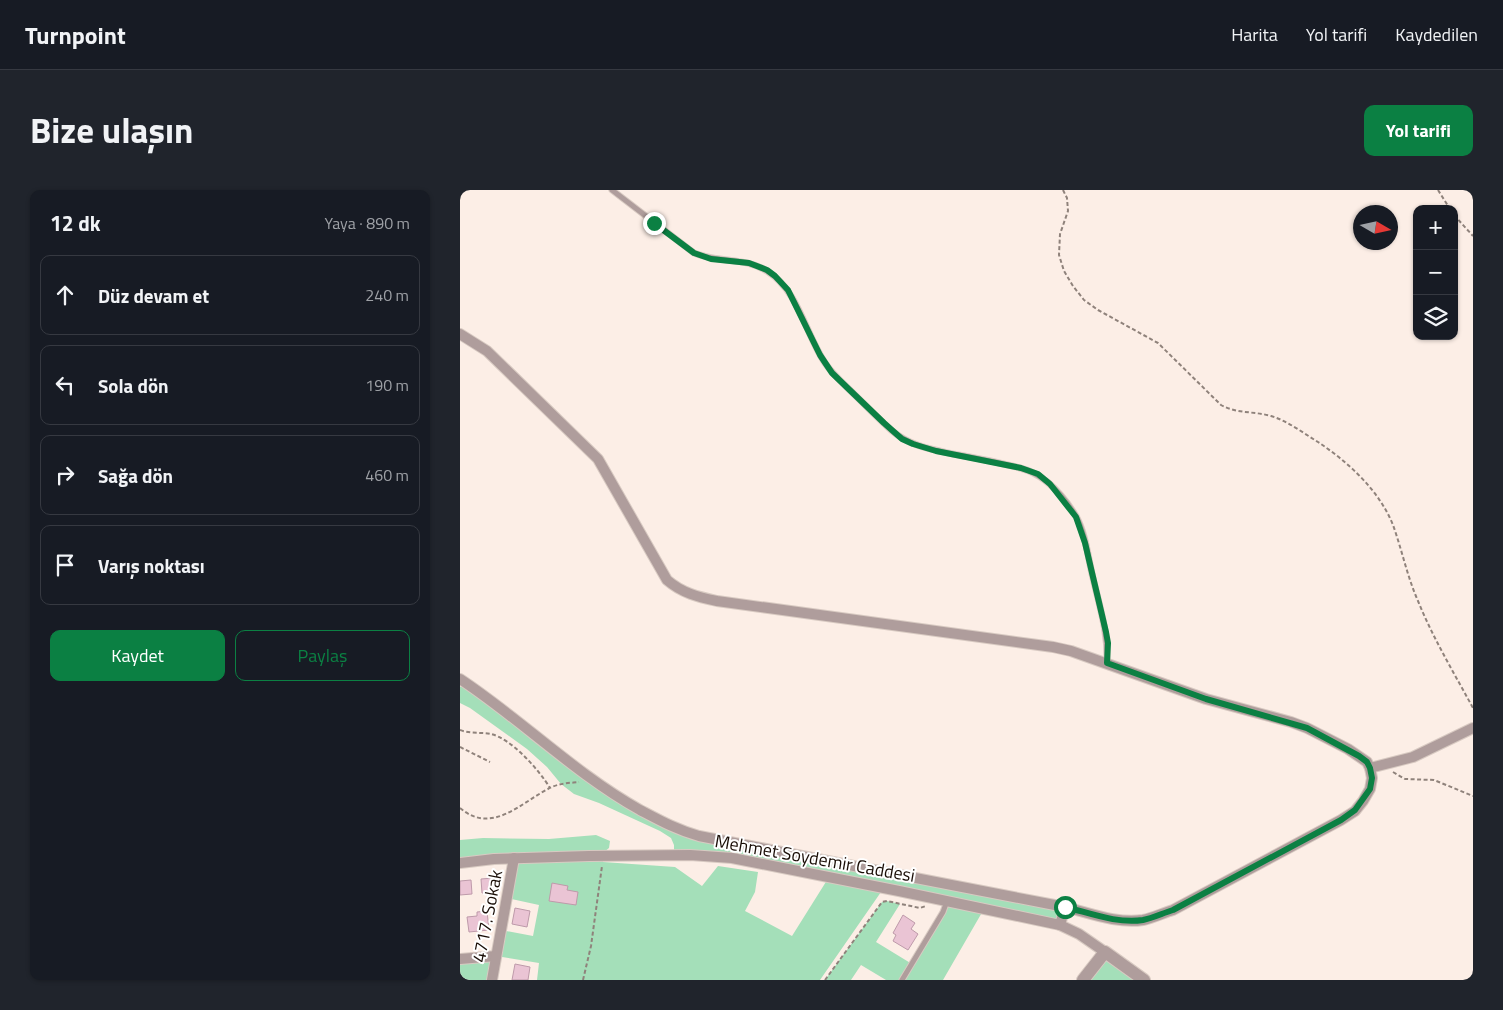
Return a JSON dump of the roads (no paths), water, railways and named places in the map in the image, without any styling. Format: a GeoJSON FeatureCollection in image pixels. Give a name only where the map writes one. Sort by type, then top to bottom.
{"type":"FeatureCollection","features":[{"type":"Feature","properties":{"kind":"street"},"geometry":{"type":"LineString","coordinates":[[460,334],[488,351],[598,459],[667,580],[685,593],[717,601],[1071,651],[1206,699],[1307,728],[1354,752],[1367,762],[1372,778],[1370,789],[1355,810],[1341,820],[1173,910],[1153,918],[1113,919],[1065,907],[693,834],[668,825],[617,797],[591,780],[506,712],[460,679]]}},
{"type":"Feature","properties":{"kind":"street"},"geometry":{"type":"LineString","coordinates":[[1370,768],[1413,757],[1473,728]]}},
{"type":"Feature","properties":{"kind":"street","name":"Mehmet Soydemir Caddesi"},"geometry":{"type":"LineString","coordinates":[[460,863],[514,858],[603,856],[690,855],[732,858],[1060,925],[1080,934],[1144,980]]}},
{"type":"Feature","properties":{"kind":"street","name":"4717. Sokak"},"geometry":{"type":"LineString","coordinates":[[492,980],[514,858]]}},
{"type":"Feature","properties":{"kind":"street"},"geometry":{"type":"LineString","coordinates":[[1060,925],[1065,907]]}},
{"type":"Feature","properties":{"kind":"street"},"geometry":{"type":"LineString","coordinates":[[1084,980],[1104,952]]}},
{"type":"Feature","properties":{"kind":"street"},"geometry":{"type":"LineString","coordinates":[[460,959],[496,956]]}},
{"type":"Feature","properties":{"kind":"lane"},"geometry":{"type":"LineString","coordinates":[[612,190],[694,253],[711,259],[749,263],[767,270],[775,276],[788,290],[820,355],[832,373],[902,439],[936,451],[1021,468],[1038,474],[1050,484],[1076,517],[1085,543],[1104,621],[1108,643],[1107,663]]}},
{"type":"Feature","properties":{"kind":"lane"},"geometry":{"type":"LineString","coordinates":[[902,980],[944,912],[947,901]]}}]}
